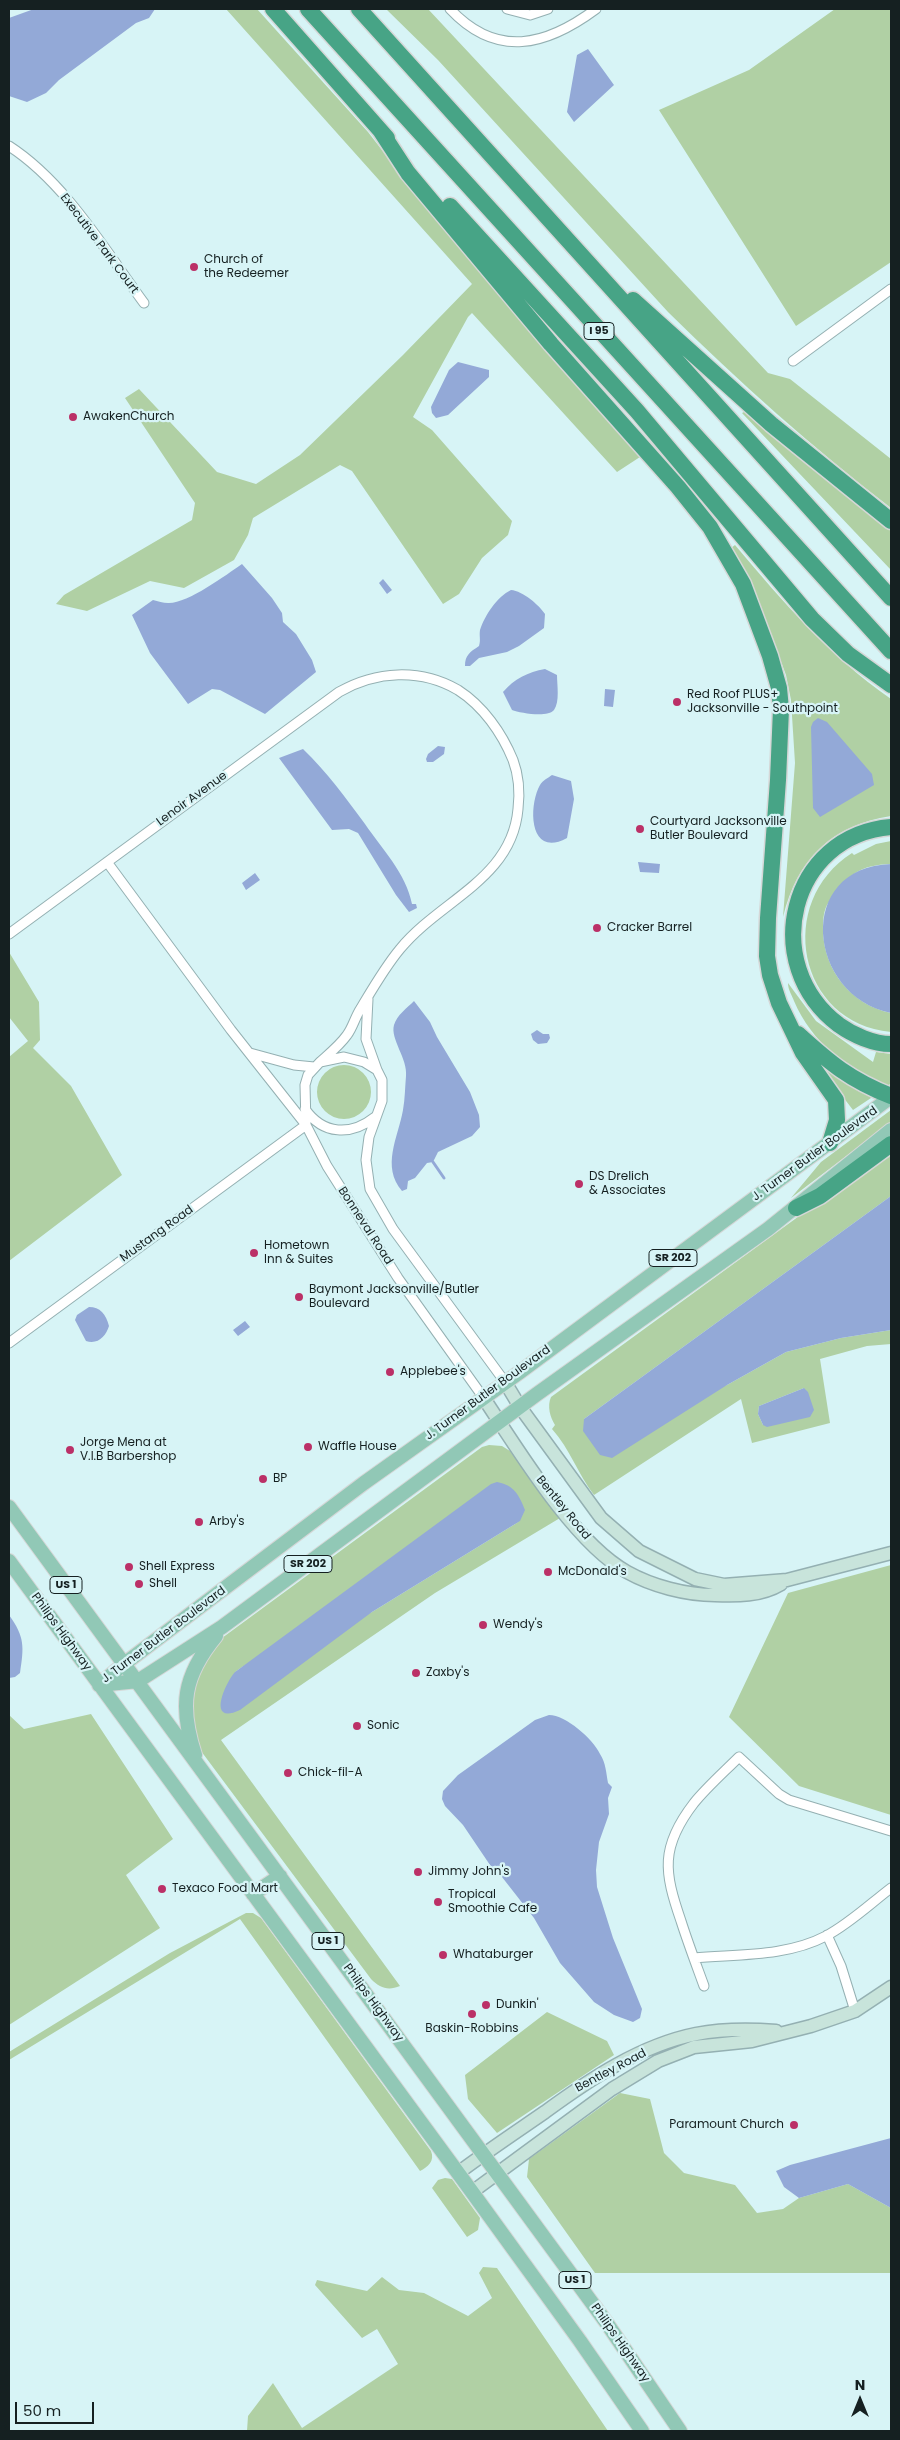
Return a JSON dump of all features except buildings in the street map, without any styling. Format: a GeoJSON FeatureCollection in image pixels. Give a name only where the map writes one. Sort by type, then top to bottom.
{"type":"FeatureCollection","features":[{"type":"Feature","properties":{"kind":"highway"},"geometry":{"type":"LineString","coordinates":[[273,9],[380,130],[638,411],[812,619],[848,654],[891,685]]}},
{"type":"Feature","properties":{"kind":"highway","name":"I 95"},"geometry":{"type":"LineString","coordinates":[[308,9],[891,651]]}},
{"type":"Feature","properties":{"kind":"highway"},"geometry":{"type":"LineString","coordinates":[[358,9],[891,598]]}},
{"type":"Feature","properties":{"kind":"highway"},"geometry":{"type":"LineString","coordinates":[[380,130],[408,173],[551,344],[678,487],[710,527],[742,584],[756,615],[779,688],[781,708],[780,762],[768,918],[767,956],[770,975],[779,1003],[803,1053],[836,1100],[837,1120],[830,1143]]}},
{"type":"Feature","properties":{"kind":"highway"},"geometry":{"type":"LineString","coordinates":[[570,243],[771,424],[891,521]]}},
{"type":"Feature","properties":{"kind":"highway"},"geometry":{"type":"LineString","coordinates":[[891,827],[859,834],[839,846],[822,860],[799,897],[793,918],[792,940],[795,961],[802,982],[814,1002],[847,1031],[864,1038],[891,1044]]}},
{"type":"Feature","properties":{"kind":"highway"},"geometry":{"type":"LineString","coordinates":[[792,1029],[844,1074],[891,1097]]}},
{"type":"Feature","properties":{"kind":"highway"},"geometry":{"type":"LineString","coordinates":[[796,1208],[820,1196],[891,1144]]}},
{"type":"Feature","properties":{"kind":"main road","name":"J. Turner Butler Boulevard"},"geometry":{"type":"LineString","coordinates":[[99,1685],[124,1664],[364,1483],[505,1382],[891,1097]]}},
{"type":"Feature","properties":{"kind":"main road","name":"J. Turner Butler Boulevard"},"geometry":{"type":"LineString","coordinates":[[99,1685],[138,1681],[222,1628],[499,1422],[796,1208],[816,1188],[891,1130]]}},
{"type":"Feature","properties":{"kind":"main road","name":"Philips Highway"},"geometry":{"type":"LineString","coordinates":[[9,1506],[606,2322],[680,2431]]}},
{"type":"Feature","properties":{"kind":"main road","name":"Philips Highway"},"geometry":{"type":"LineString","coordinates":[[9,1561],[472,2192],[585,2348],[642,2431]]}},
{"type":"Feature","properties":{"kind":"main road"},"geometry":{"type":"LineString","coordinates":[[199,1768],[187,1731],[186,1689],[203,1652],[222,1628]]}},
{"type":"Feature","properties":{"kind":"main road"},"geometry":{"type":"LineString","coordinates":[[253,1894],[280,1876]]}},
{"type":"Feature","properties":{"kind":"street"},"geometry":{"type":"LineString","coordinates":[[450,9],[470,27],[494,39],[512,42],[532,41],[552,36],[572,27],[596,9]]}},
{"type":"Feature","properties":{"kind":"street"},"geometry":{"type":"LineString","coordinates":[[507,9],[530,15],[548,9]]}},
{"type":"Feature","properties":{"kind":"street","name":"Executive Park Court"},"geometry":{"type":"LineString","coordinates":[[9,146],[54,186],[75,209],[144,303]]}},
{"type":"Feature","properties":{"kind":"street"},"geometry":{"type":"LineString","coordinates":[[793,361],[891,289]]}},
{"type":"Feature","properties":{"kind":"street","name":"Lenoir Avenue"},"geometry":{"type":"LineString","coordinates":[[9,934],[339,692],[354,683],[381,675],[411,674],[426,677],[450,686],[474,702],[499,731],[508,750],[518,777],[519,798],[513,835],[498,863],[473,888],[419,928],[385,968],[368,1000],[361,1008],[349,1033],[342,1042],[317,1064]]}},
{"type":"Feature","properties":{"kind":"street","name":"Bonneval Road"},"geometry":{"type":"LineString","coordinates":[[107,862],[306,1125],[327,1166],[398,1278],[499,1422]]}},
{"type":"Feature","properties":{"kind":"street","name":"Bonneval Road"},"geometry":{"type":"LineString","coordinates":[[368,1000],[366,1039],[382,1080],[382,1101],[368,1137],[366,1160],[370,1189],[393,1229],[505,1382],[520,1407]]}},
{"type":"Feature","properties":{"kind":"street"},"geometry":{"type":"LineString","coordinates":[[250,1053],[294,1065],[317,1064],[344,1057],[355,1058],[377,1070]]}},
{"type":"Feature","properties":{"kind":"street","name":"Bonneval Road"},"geometry":{"type":"LineString","coordinates":[[306,1125],[306,1085],[308,1075],[317,1064]]}},
{"type":"Feature","properties":{"kind":"street"},"geometry":{"type":"LineString","coordinates":[[305,1108],[316,1122],[332,1129],[354,1129],[365,1125],[375,1118]]}},
{"type":"Feature","properties":{"kind":"street","name":"Mustang Road"},"geometry":{"type":"LineString","coordinates":[[9,1343],[306,1125]]}},
{"type":"Feature","properties":{"kind":"street","name":"Bentley Road"},"geometry":{"type":"LineString","coordinates":[[520,1407],[600,1518],[638,1551],[696,1580],[724,1585],[787,1580],[891,1552]]}},
{"type":"Feature","properties":{"kind":"street","name":"Bentley Road"},"geometry":{"type":"LineString","coordinates":[[499,1422],[559,1506],[584,1537],[627,1572],[684,1592],[706,1595],[733,1596],[771,1590],[787,1580]]}},
{"type":"Feature","properties":{"kind":"street"},"geometry":{"type":"LineString","coordinates":[[704,1986],[669,1886],[667,1864],[676,1832],[695,1802],[740,1757],[779,1794],[789,1800],[891,1831]]}},
{"type":"Feature","properties":{"kind":"street"},"geometry":{"type":"LineString","coordinates":[[694,1958],[782,1950],[827,1935],[891,1888]]}},
{"type":"Feature","properties":{"kind":"street"},"geometry":{"type":"LineString","coordinates":[[827,1935],[841,1966],[855,2010]]}},
{"type":"Feature","properties":{"kind":"street","name":"Bentley Road"},"geometry":{"type":"LineString","coordinates":[[472,2192],[612,2089],[658,2061],[694,2047],[752,2041],[811,2026],[855,2010],[891,1987]]}},
{"type":"Feature","properties":{"kind":"street","name":"Bentley Road"},"geometry":{"type":"LineString","coordinates":[[458,2173],[567,2095],[611,2068],[660,2045],[696,2034],[715,2032],[749,2029],[788,2032]]}},
{"type":"Feature","properties":{"kind":"green space"},"geometry":{"type":"Polygon","coordinates":[[[226,9],[257,9],[368,132],[409,185],[611,420],[640,457],[617,472],[472,313],[468,317],[413,417],[432,430],[512,521],[508,535],[482,558],[459,594],[443,604],[352,471],[340,465],[253,518],[248,535],[234,560],[184,588],[150,581],[87,611],[56,604],[64,595],[192,520],[195,503],[125,398],[139,389],[217,472],[256,484],[300,455],[403,355],[472,284],[226,9]]]}},
{"type":"Feature","properties":{"kind":"green space"},"geometry":{"type":"Polygon","coordinates":[[[386,9],[428,9],[768,373],[790,379],[891,459],[891,508],[776,413],[668,312],[438,60],[386,9]]]}},
{"type":"Feature","properties":{"kind":"green space"},"geometry":{"type":"Polygon","coordinates":[[[835,9],[891,9],[891,262],[796,326],[659,110],[749,70],[835,9]]]}},
{"type":"Feature","properties":{"kind":"green space"},"geometry":{"type":"Polygon","coordinates":[[[746,411],[825,479],[891,531],[891,570],[742,413],[746,411]]]}},
{"type":"Feature","properties":{"kind":"green space"},"geometry":{"type":"Polygon","coordinates":[[[735,545],[789,608],[827,646],[868,682],[891,699],[891,816],[851,827],[820,848],[797,878],[783,917],[795,763],[791,700],[786,675],[761,608],[731,548],[735,545]]]}},
{"type":"Feature","properties":{"kind":"green space"},"geometry":{"type":"Polygon","coordinates":[[[891,841],[891,864],[868,867],[850,877],[827,905],[824,914],[823,931],[829,960],[843,984],[864,1002],[877,1009],[891,1013],[891,1032],[859,1024],[834,1007],[817,984],[807,958],[806,929],[812,900],[828,874],[852,853],[854,855],[876,844],[891,841]]]}},
{"type":"Feature","properties":{"kind":"green space"},"geometry":{"type":"Polygon","coordinates":[[[9,952],[39,1002],[40,1040],[33,1048],[71,1086],[122,1175],[9,1261],[9,1057],[28,1041],[9,1017],[9,952]]]}},
{"type":"Feature","properties":{"kind":"green space"},"geometry":{"type":"Polygon","coordinates":[[[788,983],[816,1021],[873,1062],[876,1052],[891,1054],[891,1083],[888,1086],[845,1063],[821,1042],[802,1016],[790,992],[788,983]]]}},
{"type":"Feature","properties":{"kind":"green space"},"geometry":{"type":"Polygon","coordinates":[[[339,1065],[349,1065],[359,1069],[367,1077],[371,1092],[367,1107],[359,1115],[349,1119],[339,1119],[329,1115],[321,1107],[317,1097],[317,1087],[321,1077],[329,1069],[339,1065]]]}},
{"type":"Feature","properties":{"kind":"green space"},"geometry":{"type":"Polygon","coordinates":[[[823,1068],[856,1089],[870,1095],[871,1098],[853,1110],[823,1071],[823,1068]]]}},
{"type":"Feature","properties":{"kind":"green space"},"geometry":{"type":"Polygon","coordinates":[[[891,1110],[891,1122],[791,1198],[821,1162],[891,1110]]]}},
{"type":"Feature","properties":{"kind":"green space"},"geometry":{"type":"Polygon","coordinates":[[[891,1149],[891,1196],[584,1419],[727,1385],[786,1352],[841,1338],[891,1330],[891,1344],[867,1346],[820,1359],[830,1423],[752,1443],[741,1399],[594,1495],[564,1445],[552,1429],[555,1425],[549,1404],[551,1397],[891,1149]],[[804,1388],[759,1406],[758,1414],[763,1425],[804,1388]]]}},
{"type":"Feature","properties":{"kind":"green space"},"geometry":{"type":"Polygon","coordinates":[[[489,1445],[502,1446],[510,1451],[560,1518],[435,1593],[221,1740],[400,1986],[384,1988],[371,1979],[201,1751],[192,1730],[192,1684],[216,1644],[222,1638],[482,1447],[489,1445]],[[520,1521],[235,1672],[372,1612],[520,1521]]]}},
{"type":"Feature","properties":{"kind":"green space"},"geometry":{"type":"Polygon","coordinates":[[[891,1565],[891,1815],[799,1786],[729,1717],[788,1593],[891,1565]]]}},
{"type":"Feature","properties":{"kind":"green space"},"geometry":{"type":"Polygon","coordinates":[[[91,1714],[173,1839],[126,1875],[160,1928],[9,2025],[9,1715],[24,1729],[91,1714]]]}},
{"type":"Feature","properties":{"kind":"green space"},"geometry":{"type":"Polygon","coordinates":[[[246,1913],[253,1913],[261,1918],[431,2151],[432,2158],[426,2168],[420,2171],[240,1919],[9,2060],[9,2052],[170,1953],[246,1913]]]}},
{"type":"Feature","properties":{"kind":"green space"},"geometry":{"type":"Polygon","coordinates":[[[547,2012],[607,2041],[614,2055],[497,2133],[468,2099],[465,2075],[547,2012]]]}},
{"type":"Feature","properties":{"kind":"green space"},"geometry":{"type":"Polygon","coordinates":[[[620,2093],[650,2099],[664,2153],[684,2173],[735,2185],[757,2213],[783,2209],[799,2198],[848,2184],[891,2208],[891,2273],[595,2273],[527,2177],[529,2159],[620,2093]]]}},
{"type":"Feature","properties":{"kind":"green space"},"geometry":{"type":"Polygon","coordinates":[[[452,2179],[480,2218],[478,2230],[467,2237],[432,2188],[438,2180],[452,2179]]]}},
{"type":"Feature","properties":{"kind":"green space"},"geometry":{"type":"Polygon","coordinates":[[[483,2267],[497,2268],[608,2431],[247,2431],[248,2416],[273,2383],[302,2428],[398,2364],[377,2329],[362,2338],[315,2285],[317,2280],[367,2291],[382,2277],[399,2290],[424,2293],[468,2316],[492,2298],[479,2273],[483,2267]]]}},
{"type":"Feature","properties":{"kind":"water"},"geometry":{"type":"Polygon","coordinates":[[[34,9],[155,9],[149,18],[136,23],[59,80],[46,93],[27,102],[9,96],[9,18],[34,9]]]}},
{"type":"Feature","properties":{"kind":"water"},"geometry":{"type":"Polygon","coordinates":[[[588,49],[614,85],[574,122],[567,112],[577,55],[588,49]]]}},
{"type":"Feature","properties":{"kind":"water"},"geometry":{"type":"Polygon","coordinates":[[[458,362],[489,370],[489,377],[448,415],[436,418],[432,413],[431,407],[449,370],[458,362]]]}},
{"type":"Feature","properties":{"kind":"water"},"geometry":{"type":"Polygon","coordinates":[[[242,564],[272,598],[282,613],[283,622],[296,634],[312,660],[316,672],[265,714],[220,690],[212,689],[188,704],[150,653],[132,615],[153,600],[168,603],[176,602],[196,594],[242,564]]]}},
{"type":"Feature","properties":{"kind":"water"},"geometry":{"type":"Polygon","coordinates":[[[383,579],[392,590],[387,594],[379,583],[383,579]]]}},
{"type":"Feature","properties":{"kind":"water"},"geometry":{"type":"Polygon","coordinates":[[[511,590],[525,596],[542,610],[545,614],[544,628],[507,652],[479,658],[470,666],[465,666],[469,654],[479,646],[480,630],[488,613],[501,597],[511,590]]]}},
{"type":"Feature","properties":{"kind":"water"},"geometry":{"type":"Polygon","coordinates":[[[545,669],[557,675],[558,698],[554,710],[546,714],[540,714],[512,710],[503,692],[522,677],[545,669]]]}},
{"type":"Feature","properties":{"kind":"water"},"geometry":{"type":"Polygon","coordinates":[[[605,689],[615,690],[613,707],[604,706],[605,689]]]}},
{"type":"Feature","properties":{"kind":"water"},"geometry":{"type":"Polygon","coordinates":[[[818,718],[827,722],[872,774],[874,785],[820,817],[813,808],[811,727],[818,718]]]}},
{"type":"Feature","properties":{"kind":"water"},"geometry":{"type":"Polygon","coordinates":[[[438,746],[445,747],[444,754],[433,762],[427,762],[428,754],[438,746]]]}},
{"type":"Feature","properties":{"kind":"water"},"geometry":{"type":"Polygon","coordinates":[[[303,749],[336,785],[386,852],[405,882],[412,904],[416,904],[417,908],[409,912],[396,895],[358,833],[349,829],[332,830],[279,758],[303,749]]]}},
{"type":"Feature","properties":{"kind":"water"},"geometry":{"type":"Polygon","coordinates":[[[552,775],[571,781],[574,799],[567,838],[554,843],[545,842],[539,836],[533,817],[536,794],[540,785],[552,775]]]}},
{"type":"Feature","properties":{"kind":"water"},"geometry":{"type":"Polygon","coordinates":[[[638,862],[660,864],[659,873],[640,872],[638,862]]]}},
{"type":"Feature","properties":{"kind":"water"},"geometry":{"type":"Polygon","coordinates":[[[891,864],[891,1013],[863,1002],[842,983],[829,959],[823,933],[826,908],[838,886],[860,871],[891,864]]]}},
{"type":"Feature","properties":{"kind":"water"},"geometry":{"type":"Polygon","coordinates":[[[255,873],[260,880],[246,890],[242,883],[255,873]]]}},
{"type":"Feature","properties":{"kind":"water"},"geometry":{"type":"Polygon","coordinates":[[[414,1001],[430,1022],[470,1092],[479,1115],[480,1127],[472,1136],[438,1152],[433,1162],[427,1163],[415,1178],[408,1181],[407,1189],[402,1191],[396,1181],[392,1162],[404,1106],[406,1070],[393,1031],[397,1018],[414,1001]]]}},
{"type":"Feature","properties":{"kind":"water"},"geometry":{"type":"Polygon","coordinates":[[[537,1030],[543,1034],[549,1034],[550,1038],[547,1043],[538,1044],[533,1040],[531,1034],[537,1030]]]}},
{"type":"Feature","properties":{"kind":"water"},"geometry":{"type":"Polygon","coordinates":[[[891,1196],[891,1330],[841,1338],[786,1352],[727,1385],[612,1458],[600,1455],[583,1431],[584,1419],[891,1196]]]}},
{"type":"Feature","properties":{"kind":"water"},"geometry":{"type":"Polygon","coordinates":[[[89,1307],[96,1308],[102,1312],[109,1326],[104,1336],[94,1342],[86,1341],[75,1320],[77,1315],[89,1307]]]}},
{"type":"Feature","properties":{"kind":"water"},"geometry":{"type":"Polygon","coordinates":[[[245,1321],[250,1327],[238,1336],[233,1330],[245,1321]]]}},
{"type":"Feature","properties":{"kind":"water"},"geometry":{"type":"Polygon","coordinates":[[[804,1388],[808,1392],[814,1410],[810,1417],[767,1427],[763,1425],[758,1414],[759,1406],[804,1388]]]}},
{"type":"Feature","properties":{"kind":"water"},"geometry":{"type":"Polygon","coordinates":[[[497,1482],[512,1488],[518,1495],[525,1510],[520,1521],[372,1612],[240,1710],[230,1713],[223,1712],[221,1701],[223,1693],[235,1672],[491,1484],[497,1482]]]}},
{"type":"Feature","properties":{"kind":"water"},"geometry":{"type":"Polygon","coordinates":[[[9,1615],[21,1636],[22,1656],[20,1673],[15,1677],[9,1678],[9,1615]]]}},
{"type":"Feature","properties":{"kind":"water"},"geometry":{"type":"Polygon","coordinates":[[[549,1715],[571,1723],[585,1735],[602,1757],[608,1783],[612,1787],[608,1798],[609,1814],[599,1842],[596,1870],[597,1887],[613,1938],[642,2009],[640,2018],[633,2022],[614,2015],[594,2002],[560,1963],[534,1918],[502,1877],[490,1865],[463,1825],[445,1806],[442,1799],[443,1791],[458,1775],[535,1720],[549,1715]]]}},
{"type":"Feature","properties":{"kind":"water"},"geometry":{"type":"Polygon","coordinates":[[[891,2138],[891,2208],[848,2184],[799,2198],[784,2187],[776,2171],[790,2165],[891,2138]]]}},
{"type":"Feature","properties":{"kind":"waterway"},"geometry":{"type":"LineString","coordinates":[[433,1162],[444,1178]]}},
{"type":"Feature","properties":{"kind":"place","name":"Church of the Redeemer"},"geometry":{"type":"Point","coordinates":[194,267]}},
{"type":"Feature","properties":{"kind":"place","name":"AwakenChurch"},"geometry":{"type":"Point","coordinates":[73,417]}},
{"type":"Feature","properties":{"kind":"place","name":"Red Roof PLUS+ Jacksonville - Southpoint"},"geometry":{"type":"Point","coordinates":[677,702]}},
{"type":"Feature","properties":{"kind":"place","name":"Courtyard Jacksonville Butler Boulevard"},"geometry":{"type":"Point","coordinates":[640,829]}},
{"type":"Feature","properties":{"kind":"place","name":"Cracker Barrel"},"geometry":{"type":"Point","coordinates":[597,928]}},
{"type":"Feature","properties":{"kind":"place","name":"DS Drelich & Associates"},"geometry":{"type":"Point","coordinates":[579,1184]}},
{"type":"Feature","properties":{"kind":"place","name":"Hometown Inn & Suites"},"geometry":{"type":"Point","coordinates":[254,1253]}},
{"type":"Feature","properties":{"kind":"place","name":"Baymont Jacksonville/Butler Boulevard"},"geometry":{"type":"Point","coordinates":[299,1297]}},
{"type":"Feature","properties":{"kind":"place","name":"Applebee's"},"geometry":{"type":"Point","coordinates":[390,1372]}},
{"type":"Feature","properties":{"kind":"place","name":"Waffle House"},"geometry":{"type":"Point","coordinates":[308,1447]}},
{"type":"Feature","properties":{"kind":"place","name":"Jorge Mena at V.I.B Barbershop"},"geometry":{"type":"Point","coordinates":[70,1450]}},
{"type":"Feature","properties":{"kind":"place","name":"BP"},"geometry":{"type":"Point","coordinates":[263,1479]}},
{"type":"Feature","properties":{"kind":"place","name":"Arby's"},"geometry":{"type":"Point","coordinates":[199,1522]}},
{"type":"Feature","properties":{"kind":"place","name":"Shell Express"},"geometry":{"type":"Point","coordinates":[129,1567]}},
{"type":"Feature","properties":{"kind":"place","name":"McDonald's"},"geometry":{"type":"Point","coordinates":[548,1572]}},
{"type":"Feature","properties":{"kind":"place","name":"Shell"},"geometry":{"type":"Point","coordinates":[139,1584]}},
{"type":"Feature","properties":{"kind":"place","name":"Wendy's"},"geometry":{"type":"Point","coordinates":[483,1625]}},
{"type":"Feature","properties":{"kind":"place","name":"Zaxby's"},"geometry":{"type":"Point","coordinates":[416,1673]}},
{"type":"Feature","properties":{"kind":"place","name":"Sonic"},"geometry":{"type":"Point","coordinates":[357,1726]}},
{"type":"Feature","properties":{"kind":"place","name":"Chick-fil-A"},"geometry":{"type":"Point","coordinates":[288,1773]}},
{"type":"Feature","properties":{"kind":"place","name":"Jimmy John's"},"geometry":{"type":"Point","coordinates":[418,1872]}},
{"type":"Feature","properties":{"kind":"place","name":"Texaco Food Mart"},"geometry":{"type":"Point","coordinates":[162,1889]}},
{"type":"Feature","properties":{"kind":"place","name":"Tropical Smoothie Cafe"},"geometry":{"type":"Point","coordinates":[438,1902]}},
{"type":"Feature","properties":{"kind":"place","name":"Whataburger"},"geometry":{"type":"Point","coordinates":[443,1955]}},
{"type":"Feature","properties":{"kind":"place","name":"Dunkin'"},"geometry":{"type":"Point","coordinates":[486,2005]}},
{"type":"Feature","properties":{"kind":"place","name":"Baskin-Robbins"},"geometry":{"type":"Point","coordinates":[472,2014]}},
{"type":"Feature","properties":{"kind":"place","name":"Paramount Church"},"geometry":{"type":"Point","coordinates":[794,2125]}}]}
